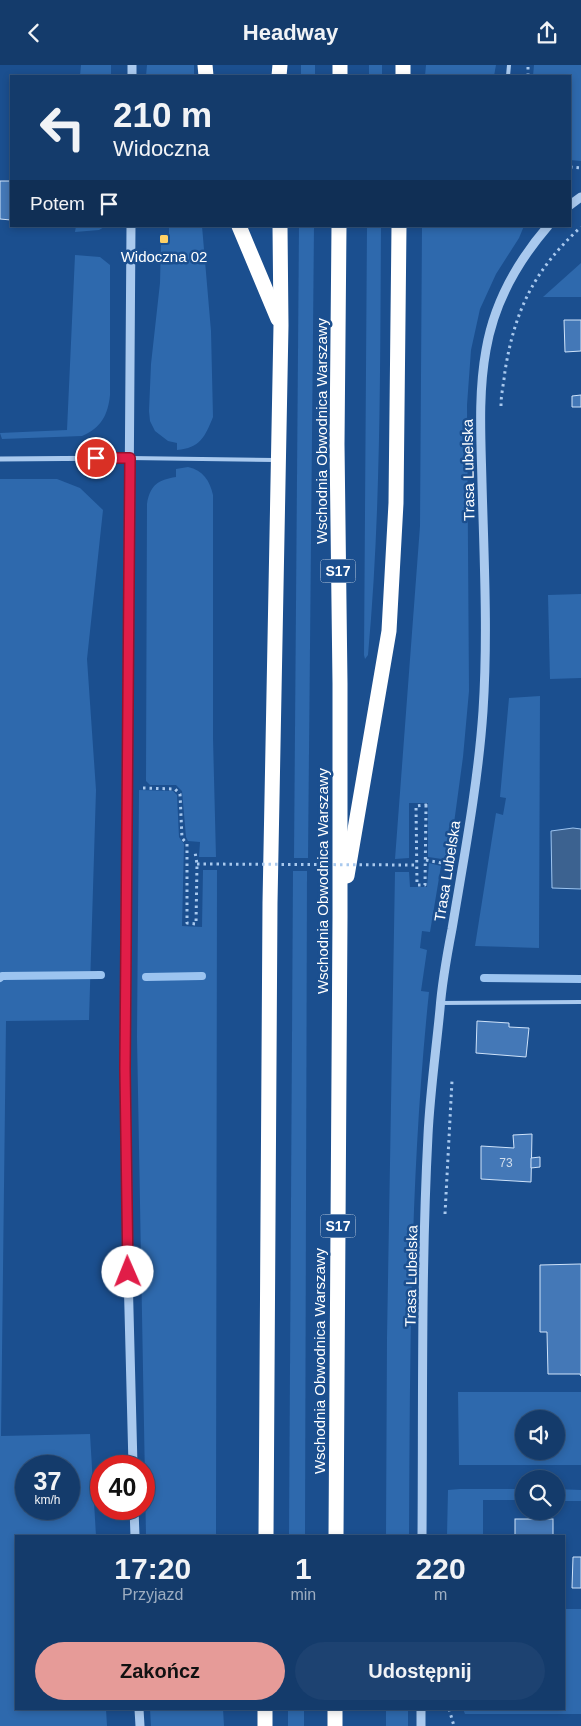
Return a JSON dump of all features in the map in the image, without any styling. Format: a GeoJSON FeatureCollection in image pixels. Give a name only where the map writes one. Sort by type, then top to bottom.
{"type":"FeatureCollection","features":[{"type":"Feature","properties":{"kind":"highway"},"geometry":{"type":"LineString","coordinates":[[239,227],[281,325]]}},
{"type":"Feature","properties":{"kind":"highway"},"geometry":{"type":"LineString","coordinates":[[266,1535],[270,903],[281,325],[280,227]]}},
{"type":"Feature","properties":{"kind":"highway","name":"Wschodnia Obwodnica Warszawy"},"geometry":{"type":"LineString","coordinates":[[336,1535],[340,917],[337,444],[339,227]]}},
{"type":"Feature","properties":{"kind":"highway"},"geometry":{"type":"LineString","coordinates":[[340,917],[389,631],[396,503],[399,227]]}},
{"type":"Feature","properties":{"kind":"highway"},"geometry":{"type":"LineString","coordinates":[[265,1710],[265,1726]]}},
{"type":"Feature","properties":{"kind":"highway"},"geometry":{"type":"LineString","coordinates":[[335,1710],[335,1726]]}},
{"type":"Feature","properties":{"kind":"street"},"geometry":{"type":"LineString","coordinates":[[131,227],[125,1069],[133,1455]]}},
{"type":"Feature","properties":{"kind":"street","name":"Trasa Lubelska"},"geometry":{"type":"LineString","coordinates":[[422,1535],[424,1262],[428,1133],[440,1003],[480,744],[484,689],[482,385],[486,349],[497,307],[509,282],[532,244],[547,227]]}},
{"type":"Feature","properties":{"kind":"street"},"geometry":{"type":"LineString","coordinates":[[0,459],[130,458]]}},
{"type":"Feature","properties":{"kind":"street"},"geometry":{"type":"LineString","coordinates":[[134,1520],[135,1535]]}},
{"type":"Feature","properties":{"kind":"street"},"geometry":{"type":"LineString","coordinates":[[139,1710],[140,1726]]}},
{"type":"Feature","properties":{"kind":"street"},"geometry":{"type":"LineString","coordinates":[[421,1710],[421,1726]]}},
{"type":"Feature","properties":{"kind":"lane"},"geometry":{"type":"LineString","coordinates":[[130,458],[278,460]]}},
{"type":"Feature","properties":{"kind":"lane"},"geometry":{"type":"LineString","coordinates":[[440,1003],[581,1002]]}},
{"type":"Feature","properties":{"kind":"path"},"geometry":{"type":"LineString","coordinates":[[143,783],[143,788],[175,789],[180,794],[182,838],[187,844],[187,923],[196,924],[197,864],[195,852]]}},
{"type":"Feature","properties":{"kind":"path"},"geometry":{"type":"LineString","coordinates":[[426,805],[426,860],[425,885],[417,885],[416,806],[426,805]]}},
{"type":"Feature","properties":{"kind":"path"},"geometry":{"type":"LineString","coordinates":[[426,860],[447,864],[446,867]]}},
{"type":"Feature","properties":{"kind":"path"},"geometry":{"type":"LineString","coordinates":[[197,864],[416,865]]}},
{"type":"Feature","properties":{"kind":"path"},"geometry":{"type":"LineString","coordinates":[[449,1710],[454,1726]]}},
{"type":"Feature","properties":{"kind":"shaded area"},"geometry":{"type":"Polygon","coordinates":[[[81,65],[111,65],[111,75],[80,75],[81,65]]]}},
{"type":"Feature","properties":{"kind":"shaded area"},"geometry":{"type":"Polygon","coordinates":[[[147,65],[194,65],[194,75],[146,75],[147,65]]]}},
{"type":"Feature","properties":{"kind":"shaded area"},"geometry":{"type":"Polygon","coordinates":[[[301,65],[315,65],[315,75],[301,75],[301,65]]]}},
{"type":"Feature","properties":{"kind":"shaded area"},"geometry":{"type":"Polygon","coordinates":[[[369,65],[382,65],[382,75],[369,75],[369,65]]]}},
{"type":"Feature","properties":{"kind":"shaded area"},"geometry":{"type":"Polygon","coordinates":[[[426,65],[496,65],[494,75],[425,75],[426,65]]]}},
{"type":"Feature","properties":{"kind":"shaded area"},"geometry":{"type":"Polygon","coordinates":[[[534,65],[581,65],[581,161],[571,160],[571,75],[533,75],[534,65]]]}},
{"type":"Feature","properties":{"kind":"shaded area"},"geometry":{"type":"Polygon","coordinates":[[[76,227],[104,227],[99,230],[75,232],[76,227]]]}},
{"type":"Feature","properties":{"kind":"shaded area"},"geometry":{"type":"Polygon","coordinates":[[[202,227],[211,331],[213,417],[201,440],[191,447],[177,450],[177,443],[168,441],[155,431],[150,421],[149,411],[151,364],[160,283],[161,244],[169,243],[169,228],[161,228],[202,227]]]}},
{"type":"Feature","properties":{"kind":"shaded area"},"geometry":{"type":"Polygon","coordinates":[[[299,227],[314,227],[308,858],[294,858],[299,227]]]}},
{"type":"Feature","properties":{"kind":"shaded area"},"geometry":{"type":"Polygon","coordinates":[[[367,227],[381,227],[378,495],[368,655],[365,659],[367,227]]]}},
{"type":"Feature","properties":{"kind":"shaded area"},"geometry":{"type":"Polygon","coordinates":[[[422,227],[524,227],[519,238],[496,274],[480,309],[471,350],[467,405],[469,691],[463,757],[449,860],[428,857],[428,803],[409,803],[409,858],[395,859],[420,526],[422,227]]]}},
{"type":"Feature","properties":{"kind":"shaded area"},"geometry":{"type":"Polygon","coordinates":[[[75,255],[100,257],[110,265],[110,395],[105,415],[99,425],[82,436],[2,439],[0,433],[67,430],[75,255]]]}},
{"type":"Feature","properties":{"kind":"shaded area"},"geometry":{"type":"Polygon","coordinates":[[[581,263],[581,297],[543,297],[581,263]]]}},
{"type":"Feature","properties":{"kind":"shaded area"},"geometry":{"type":"Polygon","coordinates":[[[188,467],[202,473],[210,485],[213,495],[213,738],[216,857],[199,857],[200,842],[188,841],[186,837],[182,791],[176,785],[150,785],[146,781],[147,504],[150,492],[156,484],[176,477],[176,469],[188,467]]]}},
{"type":"Feature","properties":{"kind":"shaded area"},"geometry":{"type":"Polygon","coordinates":[[[0,479],[57,479],[80,488],[103,510],[87,659],[96,790],[89,1020],[6,1021],[1,1436],[90,1434],[90,1520],[95,1520],[96,1535],[15,1535],[15,1710],[106,1710],[107,1726],[0,1726],[0,479]]]}},
{"type":"Feature","properties":{"kind":"shaded area"},"geometry":{"type":"Polygon","coordinates":[[[581,594],[581,678],[550,679],[548,595],[581,594]]]}},
{"type":"Feature","properties":{"kind":"shaded area"},"geometry":{"type":"Polygon","coordinates":[[[540,696],[539,948],[475,946],[496,813],[503,815],[506,798],[500,797],[509,698],[540,696]]]}},
{"type":"Feature","properties":{"kind":"shaded area"},"geometry":{"type":"Polygon","coordinates":[[[139,790],[173,791],[177,795],[179,837],[184,844],[182,926],[202,927],[203,870],[217,870],[216,1535],[146,1535],[146,1520],[155,1520],[155,1455],[145,1455],[137,1037],[139,790]]]}},
{"type":"Feature","properties":{"kind":"shaded area"},"geometry":{"type":"Polygon","coordinates":[[[573,828],[581,829],[581,889],[552,888],[551,831],[573,828]]]}},
{"type":"Feature","properties":{"kind":"shaded area"},"geometry":{"type":"Polygon","coordinates":[[[429,863],[441,866],[430,932],[422,931],[420,948],[427,950],[421,991],[429,992],[418,1128],[412,1264],[409,1535],[386,1535],[387,1338],[395,872],[409,872],[410,887],[427,887],[429,863]]]}},
{"type":"Feature","properties":{"kind":"shaded area"},"geometry":{"type":"Polygon","coordinates":[[[293,871],[307,871],[305,1535],[289,1535],[293,871]]]}},
{"type":"Feature","properties":{"kind":"shaded area"},"geometry":{"type":"Polygon","coordinates":[[[458,1392],[581,1392],[581,1465],[459,1465],[458,1392]]]}},
{"type":"Feature","properties":{"kind":"shaded area"},"geometry":{"type":"Polygon","coordinates":[[[515,1489],[515,1500],[483,1500],[483,1535],[447,1535],[448,1490],[515,1489]]]}},
{"type":"Feature","properties":{"kind":"shaded area"},"geometry":{"type":"Polygon","coordinates":[[[565,1489],[581,1490],[581,1501],[565,1501],[565,1489]]]}},
{"type":"Feature","properties":{"kind":"shaded area"},"geometry":{"type":"Polygon","coordinates":[[[565,1609],[581,1609],[581,1714],[465,1714],[463,1710],[565,1710],[565,1609]]]}},
{"type":"Feature","properties":{"kind":"shaded area"},"geometry":{"type":"Polygon","coordinates":[[[150,1710],[223,1710],[224,1726],[151,1726],[150,1710]]]}},
{"type":"Feature","properties":{"kind":"shaded area"},"geometry":{"type":"Polygon","coordinates":[[[288,1710],[304,1710],[304,1726],[288,1726],[288,1710]]]}},
{"type":"Feature","properties":{"kind":"shaded area"},"geometry":{"type":"Polygon","coordinates":[[[386,1710],[408,1710],[408,1726],[386,1726],[386,1710]]]}},
{"type":"Feature","properties":{"kind":"building"},"geometry":{"type":"Polygon","coordinates":[[[0,181],[10,181],[10,220],[0,219],[0,181]]]}},
{"type":"Feature","properties":{"kind":"building"},"geometry":{"type":"Polygon","coordinates":[[[564,320],[581,320],[581,351],[565,352],[564,320]]]}},
{"type":"Feature","properties":{"kind":"building"},"geometry":{"type":"Polygon","coordinates":[[[581,395],[581,407],[572,407],[572,396],[581,395]]]}},
{"type":"Feature","properties":{"kind":"building"},"geometry":{"type":"Polygon","coordinates":[[[477,1021],[509,1023],[509,1027],[529,1028],[526,1057],[476,1053],[477,1021]]]}},
{"type":"Feature","properties":{"kind":"building"},"geometry":{"type":"Polygon","coordinates":[[[532,1134],[531,1182],[481,1179],[481,1146],[514,1148],[513,1135],[532,1134]]]}},
{"type":"Feature","properties":{"kind":"building"},"geometry":{"type":"Polygon","coordinates":[[[540,1157],[540,1167],[531,1168],[531,1158],[540,1157]]]}},
{"type":"Feature","properties":{"kind":"building"},"geometry":{"type":"Polygon","coordinates":[[[581,1264],[581,1376],[580,1374],[548,1374],[547,1332],[540,1332],[540,1265],[581,1264]]]}},
{"type":"Feature","properties":{"kind":"building"},"geometry":{"type":"Polygon","coordinates":[[[515,1520],[553,1520],[553,1535],[515,1535],[515,1520]]]}},
{"type":"Feature","properties":{"kind":"building"},"geometry":{"type":"Polygon","coordinates":[[[573,1557],[581,1557],[581,1588],[572,1588],[573,1557]]]}},
{"type":"Feature","properties":{"kind":"waterway"},"geometry":{"type":"LineString","coordinates":[[0,978],[2,976],[101,975]]}},
{"type":"Feature","properties":{"kind":"waterway"},"geometry":{"type":"LineString","coordinates":[[146,977],[202,976]]}},
{"type":"Feature","properties":{"kind":"waterway"},"geometry":{"type":"LineString","coordinates":[[484,978],[581,979]]}},
{"type":"Feature","properties":{"kind":"place","name":"Widoczna 02"},"geometry":{"type":"Point","coordinates":[164,239]}},
{"type":"Feature","properties":{"kind":"route"},"geometry":{"type":"LineString","coordinates":[[96,458],[130,458],[125,1069],[128,1272]]}}]}
